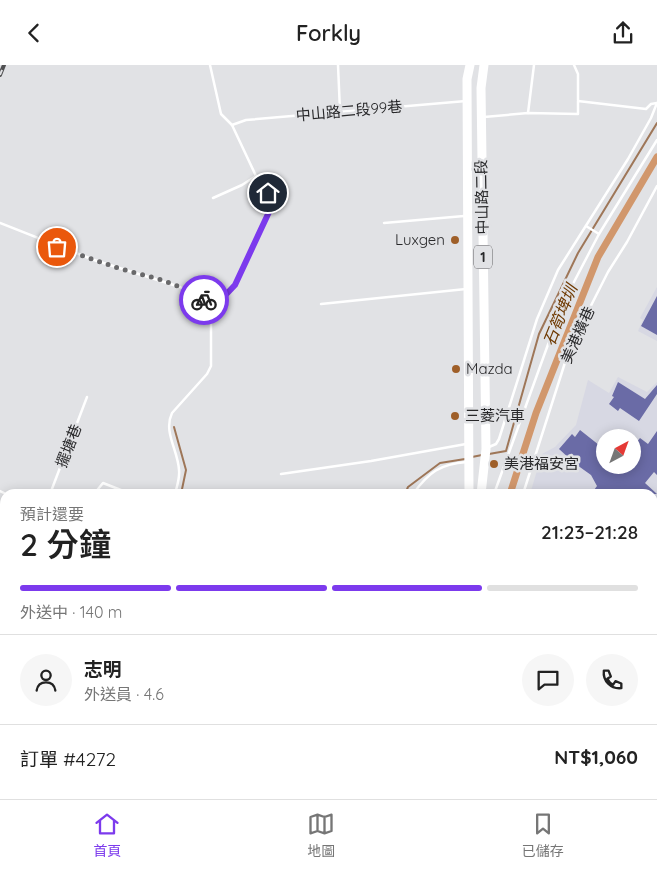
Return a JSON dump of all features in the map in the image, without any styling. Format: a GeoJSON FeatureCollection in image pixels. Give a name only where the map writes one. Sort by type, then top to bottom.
{"type":"FeatureCollection","features":[{"type":"Feature","properties":{"kind":"main road","name":"中山路二段"},"geometry":{"type":"LineString","coordinates":[[470,65],[467,79],[470,443]]}},
{"type":"Feature","properties":{"kind":"main road","name":"中山路二段"},"geometry":{"type":"LineString","coordinates":[[484,65],[481,88],[481,117],[486,449]]}},
{"type":"Feature","properties":{"kind":"main road","name":"1"},"geometry":{"type":"LineString","coordinates":[[469,489],[470,443]]}},
{"type":"Feature","properties":{"kind":"main road","name":"1"},"geometry":{"type":"LineString","coordinates":[[482,489],[486,449]]}},
{"type":"Feature","properties":{"kind":"lane"},"geometry":{"type":"LineString","coordinates":[[176,489],[180,473],[168,427],[169,420],[172,413],[207,374],[211,366],[211,318],[214,307],[235,285],[272,204],[268,193],[256,176],[232,125],[221,114],[210,65]]}},
{"type":"Feature","properties":{"kind":"lane"},"geometry":{"type":"LineString","coordinates":[[338,65],[340,111]]}},
{"type":"Feature","properties":{"kind":"lane"},"geometry":{"type":"LineString","coordinates":[[528,113],[534,65]]}},
{"type":"Feature","properties":{"kind":"lane"},"geometry":{"type":"LineString","coordinates":[[481,117],[528,113],[578,114],[578,74],[574,65]]}},
{"type":"Feature","properties":{"kind":"lane","name":"中山路二段99巷"},"geometry":{"type":"LineString","coordinates":[[232,125],[246,120],[468,101]]}},
{"type":"Feature","properties":{"kind":"lane"},"geometry":{"type":"LineString","coordinates":[[578,101],[646,109],[651,104],[657,103]]}},
{"type":"Feature","properties":{"kind":"lane"},"geometry":{"type":"LineString","coordinates":[[486,449],[496,444],[500,439],[537,319],[558,271],[633,151],[651,119],[657,103]]}},
{"type":"Feature","properties":{"kind":"lane"},"geometry":{"type":"LineString","coordinates":[[496,489],[563,303],[599,234],[657,140]]}},
{"type":"Feature","properties":{"kind":"lane"},"geometry":{"type":"LineString","coordinates":[[213,198],[242,185],[256,176]]}},
{"type":"Feature","properties":{"kind":"lane","name":"美港橫巷"},"geometry":{"type":"LineString","coordinates":[[525,489],[570,347],[608,272],[627,242],[657,186]]}},
{"type":"Feature","properties":{"kind":"lane"},"geometry":{"type":"LineString","coordinates":[[384,223],[468,215]]}},
{"type":"Feature","properties":{"kind":"lane"},"geometry":{"type":"LineString","coordinates":[[0,223],[57,247],[180,287],[214,307]]}},
{"type":"Feature","properties":{"kind":"lane"},"geometry":{"type":"LineString","coordinates":[[586,226],[599,234]]}},
{"type":"Feature","properties":{"kind":"lane"},"geometry":{"type":"LineString","coordinates":[[321,304],[469,288]]}},
{"type":"Feature","properties":{"kind":"lane","name":"擺塘巷"},"geometry":{"type":"LineString","coordinates":[[52,489],[88,397]]}},
{"type":"Feature","properties":{"kind":"lane"},"geometry":{"type":"LineString","coordinates":[[281,474],[371,461],[470,443]]}},
{"type":"Feature","properties":{"kind":"lane"},"geometry":{"type":"LineString","coordinates":[[417,489],[432,472],[445,465],[470,460]]}},
{"type":"Feature","properties":{"kind":"lane"},"geometry":{"type":"LineString","coordinates":[[98,489],[103,483],[118,489]]}},
{"type":"Feature","properties":{"kind":"shaded area"},"geometry":{"type":"Polygon","coordinates":[[[657,287],[657,341],[638,331],[643,320],[640,318],[657,287]]]}},
{"type":"Feature","properties":{"kind":"shaded area"},"geometry":{"type":"Polygon","coordinates":[[[618,377],[647,392],[657,382],[657,489],[532,489],[542,454],[555,447],[576,425],[588,380],[609,393],[618,377]]]}},
{"type":"Feature","properties":{"kind":"building"},"geometry":{"type":"Polygon","coordinates":[[[657,296],[657,335],[641,326],[657,296]]]}},
{"type":"Feature","properties":{"kind":"building"},"geometry":{"type":"Polygon","coordinates":[[[618,382],[645,399],[657,385],[657,394],[639,421],[620,408],[618,411],[609,404],[614,397],[612,396],[618,382]]]}},
{"type":"Feature","properties":{"kind":"building"},"geometry":{"type":"Polygon","coordinates":[[[580,430],[596,443],[596,474],[641,474],[641,439],[648,444],[657,431],[657,475],[654,472],[645,483],[652,489],[595,489],[597,486],[591,475],[577,465],[575,468],[568,462],[570,459],[559,449],[572,434],[575,437],[580,430]]]}},
{"type":"Feature","properties":{"kind":"waterway"},"geometry":{"type":"LineString","coordinates":[[489,454],[506,451],[539,334],[578,253],[657,123]]}},
{"type":"Feature","properties":{"kind":"waterway","name":"石筍埤圳"},"geometry":{"type":"LineString","coordinates":[[512,489],[536,413],[598,257],[657,157]]}},
{"type":"Feature","properties":{"kind":"waterway"},"geometry":{"type":"LineString","coordinates":[[174,427],[186,470],[182,489]]}},
{"type":"Feature","properties":{"kind":"waterway"},"geometry":{"type":"LineString","coordinates":[[472,457],[482,455]]}},
{"type":"Feature","properties":{"kind":"waterway"},"geometry":{"type":"LineString","coordinates":[[407,489],[440,463],[465,459]]}},
{"type":"Feature","properties":{"kind":"railway"},"geometry":{"type":"LineString","coordinates":[[0,75],[4,65]]}},
{"type":"Feature","properties":{"kind":"way so far"},"geometry":{"type":"LineString","coordinates":[[57,247],[121,269],[162,280],[204,300]]}},
{"type":"Feature","properties":{"kind":"place","name":"Luxgen"},"geometry":{"type":"Point","coordinates":[455,240]}},
{"type":"Feature","properties":{"kind":"place","name":"Mazda"},"geometry":{"type":"Point","coordinates":[456,369]}},
{"type":"Feature","properties":{"kind":"place","name":"三菱汽車"},"geometry":{"type":"Point","coordinates":[455,416]}},
{"type":"Feature","properties":{"kind":"place","name":"美港福安宮"},"geometry":{"type":"Point","coordinates":[494,464]}},
{"type":"Feature","properties":{"kind":"route"},"geometry":{"type":"LineString","coordinates":[[204,300],[214,307],[235,285],[272,204],[268,193]]}}]}
